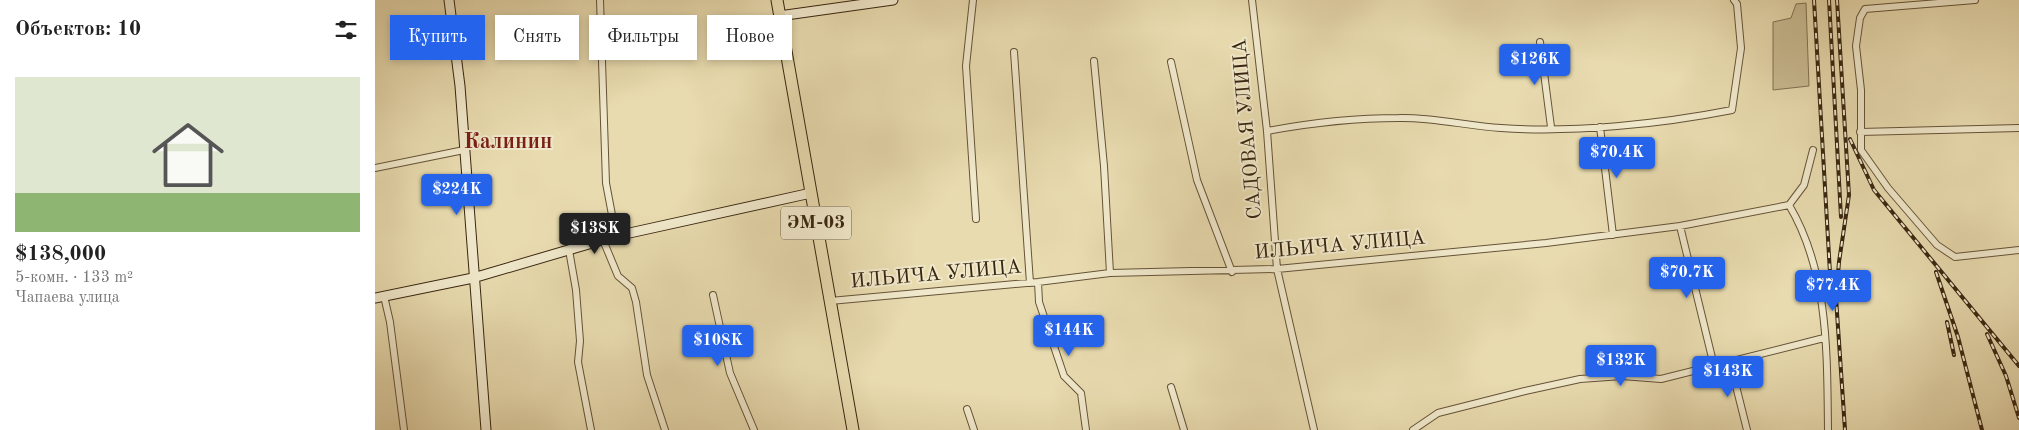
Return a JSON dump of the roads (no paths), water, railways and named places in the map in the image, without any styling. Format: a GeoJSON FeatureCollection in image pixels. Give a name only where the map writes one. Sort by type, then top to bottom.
{"type":"FeatureCollection","features":[{"type":"Feature","properties":{"kind":"highway","name":"ЭМ-03"},"geometry":{"type":"LineString","coordinates":[[777,0],[785,15]]}},
{"type":"Feature","properties":{"kind":"highway","name":"ЭМ-03"},"geometry":{"type":"LineString","coordinates":[[792,60],[811,193],[853,430]]}},
{"type":"Feature","properties":{"kind":"street"},"geometry":{"type":"LineString","coordinates":[[449,0],[460,86],[473,278],[486,430]]}},
{"type":"Feature","properties":{"kind":"street"},"geometry":{"type":"LineString","coordinates":[[600,0],[606,183],[616,236]]}},
{"type":"Feature","properties":{"kind":"street"},"geometry":{"type":"LineString","coordinates":[[785,15],[893,0]]}},
{"type":"Feature","properties":{"kind":"street"},"geometry":{"type":"LineString","coordinates":[[973,0],[966,66],[976,219]]}},
{"type":"Feature","properties":{"kind":"street","name":"САДОВАЯ УЛИЦА"},"geometry":{"type":"LineString","coordinates":[[1252,0],[1267,130],[1277,269],[1314,430]]}},
{"type":"Feature","properties":{"kind":"street"},"geometry":{"type":"LineString","coordinates":[[1267,130],[1298,125],[1400,118],[1503,128],[1600,127],[1699,116],[1732,110],[1741,48],[1737,4],[1733,0]]}},
{"type":"Feature","properties":{"kind":"street"},"geometry":{"type":"LineString","coordinates":[[1975,0],[1865,9],[1860,18],[1856,46],[1861,90],[1861,150],[1867,161],[1937,245],[1955,257],[2019,250]]}},
{"type":"Feature","properties":{"kind":"street"},"geometry":{"type":"LineString","coordinates":[[1540,42],[1551,127]]}},
{"type":"Feature","properties":{"kind":"street"},"geometry":{"type":"LineString","coordinates":[[1014,52],[1029,283]]}},
{"type":"Feature","properties":{"kind":"street"},"geometry":{"type":"LineString","coordinates":[[1094,61],[1104,166],[1110,274]]}},
{"type":"Feature","properties":{"kind":"street"},"geometry":{"type":"LineString","coordinates":[[1171,62],[1197,180],[1231,272]]}},
{"type":"Feature","properties":{"kind":"street"},"geometry":{"type":"LineString","coordinates":[[1600,127],[1613,235]]}},
{"type":"Feature","properties":{"kind":"street"},"geometry":{"type":"LineString","coordinates":[[1860,132],[2019,128]]}},
{"type":"Feature","properties":{"kind":"street"},"geometry":{"type":"LineString","coordinates":[[375,168],[464,150]]}},
{"type":"Feature","properties":{"kind":"street"},"geometry":{"type":"LineString","coordinates":[[1813,150],[1804,185],[1789,205],[1802,226],[1819,283],[1829,430]]}},
{"type":"Feature","properties":{"kind":"street"},"geometry":{"type":"LineString","coordinates":[[404,430],[389,322],[379,297],[473,278],[616,236],[811,193]]}},
{"type":"Feature","properties":{"kind":"street","name":"ИЛЬИЧА УЛИЦА"},"geometry":{"type":"LineString","coordinates":[[830,301],[1110,274],[1231,272],[1277,269],[1613,235],[1680,226],[1789,205]]}},
{"type":"Feature","properties":{"kind":"street"},"geometry":{"type":"LineString","coordinates":[[1680,226],[1714,366]]}},
{"type":"Feature","properties":{"kind":"street"},"geometry":{"type":"LineString","coordinates":[[603,240],[618,276],[631,288],[636,302],[652,398],[665,430]]}},
{"type":"Feature","properties":{"kind":"street"},"geometry":{"type":"LineString","coordinates":[[569,250],[576,290],[580,341],[579,362],[591,430]]}},
{"type":"Feature","properties":{"kind":"street"},"geometry":{"type":"LineString","coordinates":[[1038,282],[1039,302],[1064,376],[1081,392],[1085,430]]}},
{"type":"Feature","properties":{"kind":"street"},"geometry":{"type":"LineString","coordinates":[[713,295],[731,373],[754,430]]}},
{"type":"Feature","properties":{"kind":"street"},"geometry":{"type":"LineString","coordinates":[[1413,430],[1438,413],[1580,379],[1622,376],[1661,379],[1824,338]]}},
{"type":"Feature","properties":{"kind":"street"},"geometry":{"type":"LineString","coordinates":[[1730,362],[1747,430]]}},
{"type":"Feature","properties":{"kind":"street"},"geometry":{"type":"LineString","coordinates":[[1171,387],[1184,430]]}},
{"type":"Feature","properties":{"kind":"street"},"geometry":{"type":"LineString","coordinates":[[967,409],[974,430]]}},
{"type":"Feature","properties":{"kind":"railway"},"geometry":{"type":"LineString","coordinates":[[1814,0],[1831,290]]}},
{"type":"Feature","properties":{"kind":"railway"},"geometry":{"type":"LineString","coordinates":[[1829,0],[1841,217]]}},
{"type":"Feature","properties":{"kind":"railway"},"geometry":{"type":"LineString","coordinates":[[1837,0],[1849,195],[1839,262],[1836,298],[1845,430]]}},
{"type":"Feature","properties":{"kind":"railway"},"geometry":{"type":"LineString","coordinates":[[1850,139],[1874,190],[2019,366]]}},
{"type":"Feature","properties":{"kind":"railway"},"geometry":{"type":"LineString","coordinates":[[1936,272],[1958,337],[1982,430]]}},
{"type":"Feature","properties":{"kind":"railway"},"geometry":{"type":"LineString","coordinates":[[1947,322],[1954,355]]}},
{"type":"Feature","properties":{"kind":"railway"},"geometry":{"type":"LineString","coordinates":[[1987,334],[2006,376],[2019,418]]}},
{"type":"Feature","properties":{"kind":"district","name":"Калинин"},"geometry":{"type":"Point","coordinates":[508,142]}}]}
